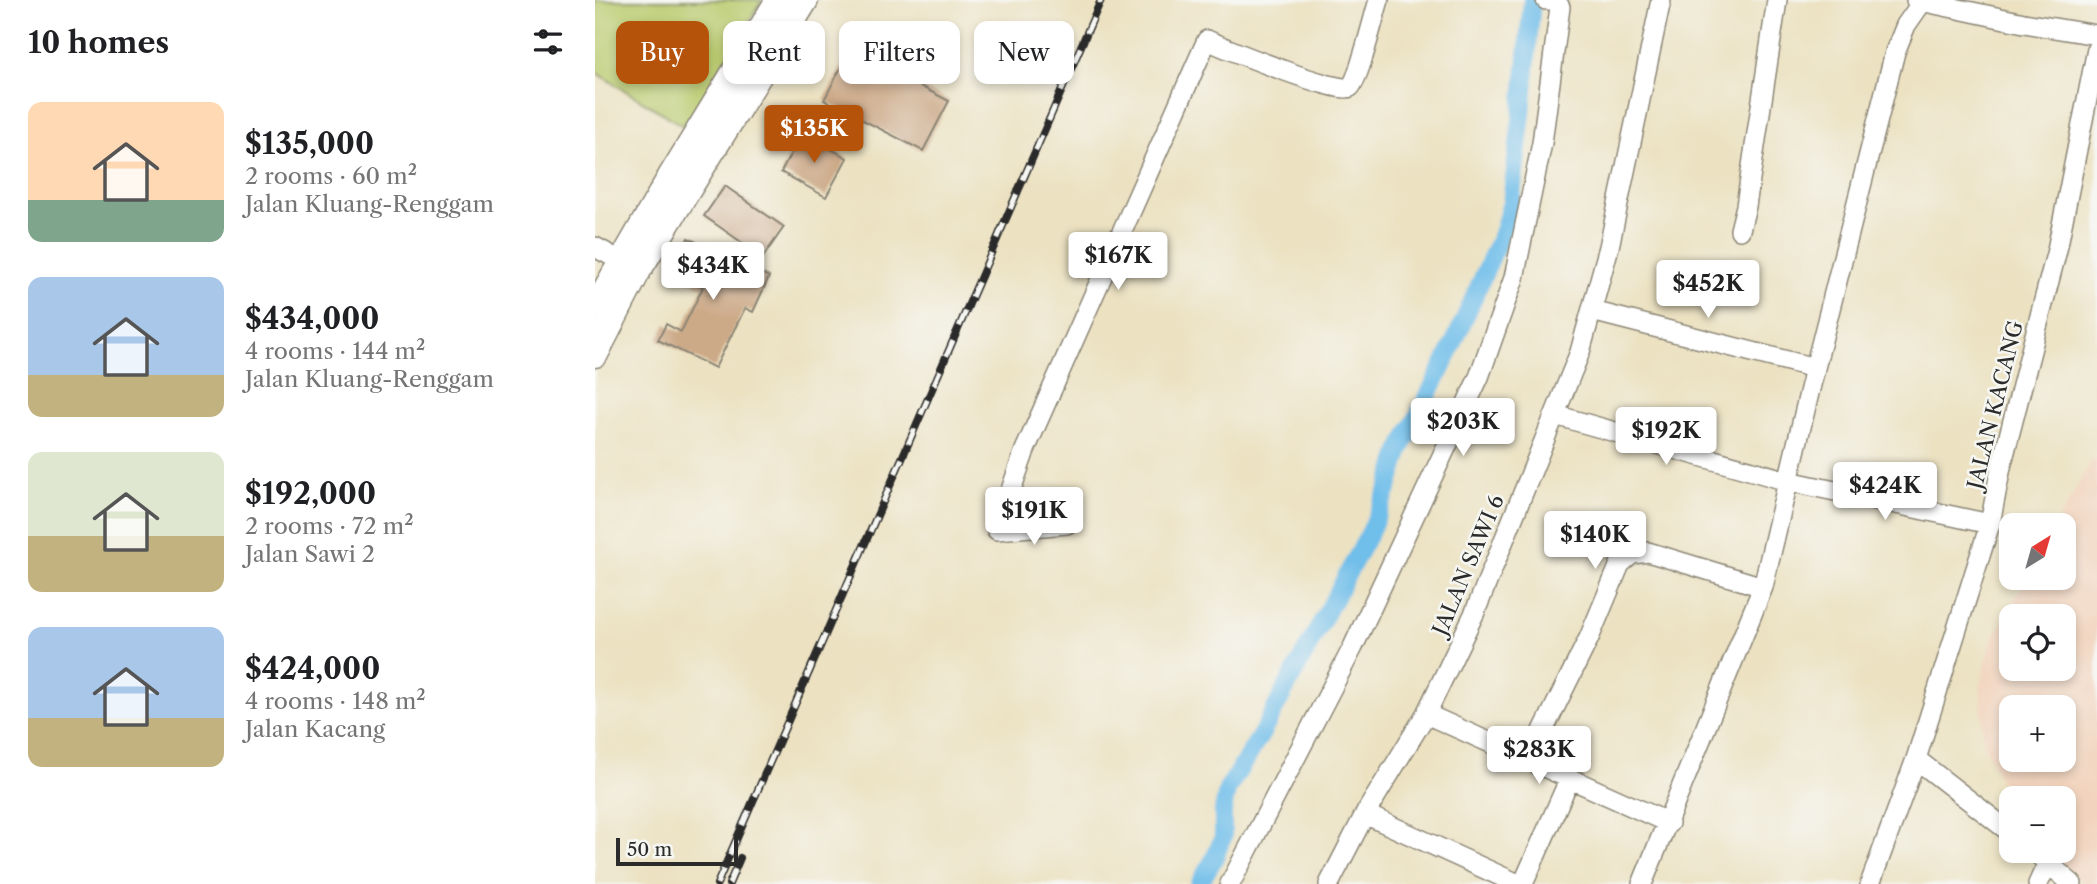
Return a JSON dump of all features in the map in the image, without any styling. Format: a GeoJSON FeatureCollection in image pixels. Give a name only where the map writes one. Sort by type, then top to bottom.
{"type":"FeatureCollection","features":[{"type":"Feature","properties":{"kind":"main road"},"geometry":{"type":"LineString","coordinates":[[595,354],[630,266],[779,0]]}},
{"type":"Feature","properties":{"kind":"main road"},"geometry":{"type":"LineString","coordinates":[[595,309],[630,266],[805,0]]}},
{"type":"Feature","properties":{"kind":"street"},"geometry":{"type":"LineString","coordinates":[[1067,524],[997,530],[1025,450],[1207,40],[1287,71],[1346,89],[1351,86],[1359,72],[1379,0]]}},
{"type":"Feature","properties":{"kind":"street"},"geometry":{"type":"LineString","coordinates":[[1230,884],[1353,647],[1479,377],[1514,278],[1542,143],[1560,7],[1555,0],[1546,0]]}},
{"type":"Feature","properties":{"kind":"street","name":"JALAN SAWI 6"},"geometry":{"type":"LineString","coordinates":[[1329,884],[1365,814],[1426,714],[1475,612],[1580,352],[1609,247],[1661,0]]}},
{"type":"Feature","properties":{"kind":"street"},"geometry":{"type":"LineString","coordinates":[[1740,230],[1758,132],[1777,0]]}},
{"type":"Feature","properties":{"kind":"street"},"geometry":{"type":"LineString","coordinates":[[1642,884],[1763,587],[1895,52],[1906,25],[1919,1],[2097,35]]}},
{"type":"Feature","properties":{"kind":"street","name":"JALAN KACANG"},"geometry":{"type":"LineString","coordinates":[[1870,884],[1916,759],[1990,524],[2001,467],[2057,250],[2097,49]]}},
{"type":"Feature","properties":{"kind":"street"},"geometry":{"type":"LineString","coordinates":[[595,247],[630,266]]}},
{"type":"Feature","properties":{"kind":"street"},"geometry":{"type":"LineString","coordinates":[[1592,311],[1815,368]]}},
{"type":"Feature","properties":{"kind":"street"},"geometry":{"type":"LineString","coordinates":[[1555,415],[1788,481],[1990,524]]}},
{"type":"Feature","properties":{"kind":"street"},"geometry":{"type":"LineString","coordinates":[[1529,759],[1588,638],[1620,564],[1632,554],[1647,552],[1763,587]]}},
{"type":"Feature","properties":{"kind":"street"},"geometry":{"type":"LineString","coordinates":[[1426,714],[1669,823]]}},
{"type":"Feature","properties":{"kind":"street"},"geometry":{"type":"LineString","coordinates":[[1916,759],[1999,824]]}},
{"type":"Feature","properties":{"kind":"street"},"geometry":{"type":"LineString","coordinates":[[1523,884],[1570,778]]}},
{"type":"Feature","properties":{"kind":"street"},"geometry":{"type":"LineString","coordinates":[[1365,814],[1517,884]]}},
{"type":"Feature","properties":{"kind":"street"},"geometry":{"type":"LineString","coordinates":[[2038,884],[2040,863]]}},
{"type":"Feature","properties":{"kind":"street"},"geometry":{"type":"LineString","coordinates":[[2048,863],[2072,884]]}},
{"type":"Feature","properties":{"kind":"shaded area"},"geometry":{"type":"Polygon","coordinates":[[[2097,458],[2097,884],[2085,884],[2061,863],[2076,863],[2076,786],[2002,786],[1984,744],[1980,685],[1992,640],[1999,628],[1999,681],[2076,681],[2076,604],[2012,604],[2020,590],[2076,590],[2076,513],[2063,513],[2091,462],[2097,458]]]}},
{"type":"Feature","properties":{"kind":"green space"},"geometry":{"type":"Polygon","coordinates":[[[595,0],[762,0],[749,21],[723,21],[723,64],[685,127],[595,72],[595,0]]]}},
{"type":"Feature","properties":{"kind":"building"},"geometry":{"type":"Polygon","coordinates":[[[839,71],[839,84],[916,84],[949,101],[923,151],[824,100],[839,71]]]}},
{"type":"Feature","properties":{"kind":"building"},"geometry":{"type":"Polygon","coordinates":[[[802,133],[847,158],[826,197],[781,172],[802,133]]]}},
{"type":"Feature","properties":{"kind":"building"},"geometry":{"type":"Polygon","coordinates":[[[725,186],[784,227],[763,257],[704,216],[725,186]]]}},
{"type":"Feature","properties":{"kind":"building"},"geometry":{"type":"Polygon","coordinates":[[[688,238],[769,277],[753,312],[745,308],[715,368],[658,340],[666,324],[681,332],[703,287],[672,272],[688,238]]]}},
{"type":"Feature","properties":{"kind":"waterway"},"geometry":{"type":"LineString","coordinates":[[1199,884],[1223,837],[1223,811],[1227,790],[1262,733],[1370,532],[1401,449],[1448,356],[1503,231],[1511,203],[1532,0]]}},
{"type":"Feature","properties":{"kind":"railway"},"geometry":{"type":"LineString","coordinates":[[717,884],[1101,0]]}},
{"type":"Feature","properties":{"kind":"railway"},"geometry":{"type":"LineString","coordinates":[[729,884],[740,858]]}}]}
